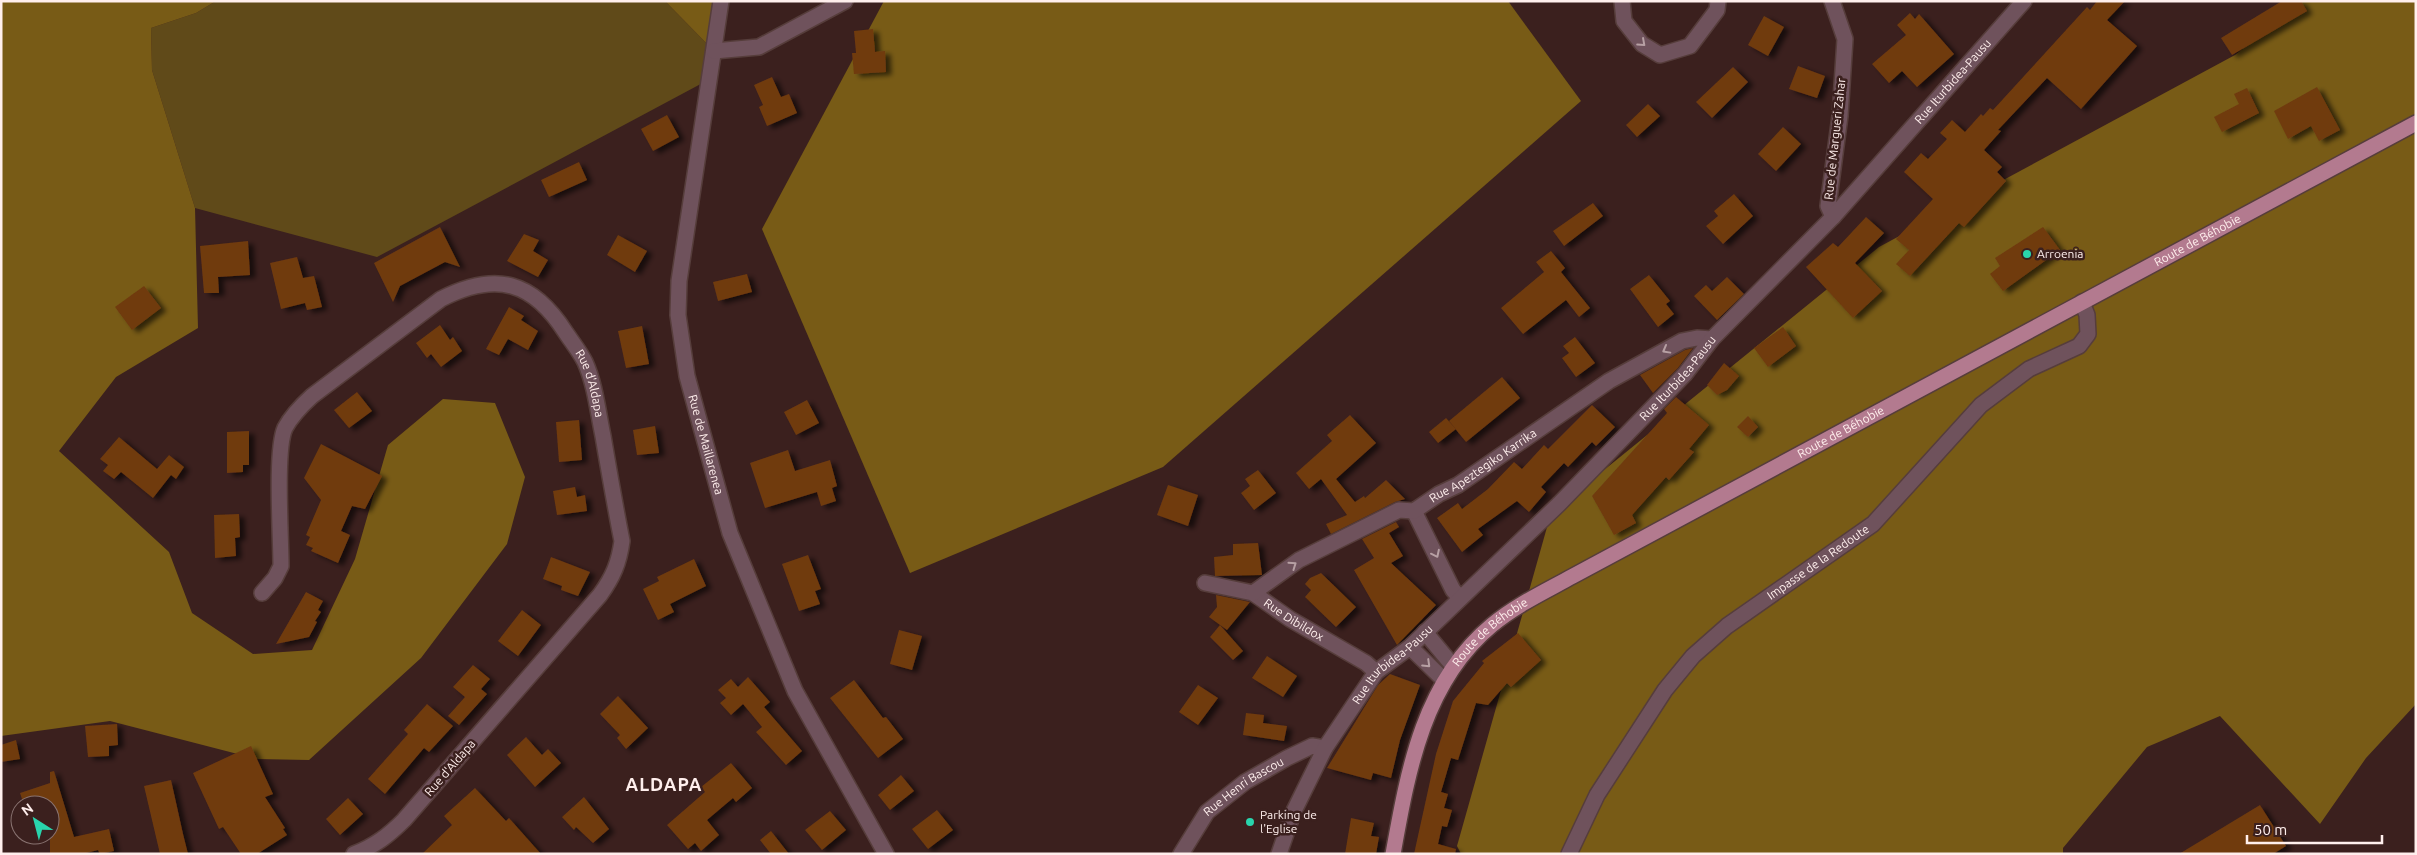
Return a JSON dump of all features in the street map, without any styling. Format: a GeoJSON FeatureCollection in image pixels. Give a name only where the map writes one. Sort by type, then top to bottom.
{"type":"FeatureCollection","features":[{"type":"Feature","properties":{"kind":"main road","name":"Route de Béhobie"},"geometry":{"type":"LineString","coordinates":[[1393,854],[1404,792],[1421,728],[1444,680],[1453,666],[1492,625],[1522,604],[2416,123]]}},
{"type":"Feature","properties":{"kind":"street","name":"Rue de Maillarenea"},"geometry":{"type":"LineString","coordinates":[[721,1],[679,281],[678,315],[687,376],[730,533],[795,691],[878,851]]}},
{"type":"Feature","properties":{"kind":"street"},"geometry":{"type":"LineString","coordinates":[[714,51],[759,47],[845,1]]}},
{"type":"Feature","properties":{"kind":"street"},"geometry":{"type":"LineString","coordinates":[[1622,1],[1624,21],[1642,44],[1660,55],[1690,46],[1717,10],[1718,1]]}},
{"type":"Feature","properties":{"kind":"street","name":"Rue de Margueri Zahar"},"geometry":{"type":"LineString","coordinates":[[1832,1],[1845,39],[1840,116],[1828,206],[1833,217]]}},
{"type":"Feature","properties":{"kind":"street","name":"Rue Iturbidea-Pausu"},"geometry":{"type":"LineString","coordinates":[[1279,854],[1293,813],[1325,748],[1371,668],[1410,647],[1566,498],[1685,374],[1712,339],[1833,217],[2024,1]]}},
{"type":"Feature","properties":{"kind":"street","name":"Rue d'Aldapa"},"geometry":{"type":"LineString","coordinates":[[262,593],[281,566],[280,456],[284,430],[294,412],[312,396],[433,305],[460,289],[496,283],[518,287],[537,297],[553,312],[585,362],[598,408],[622,541],[619,562],[613,577],[600,595],[404,820],[388,836],[371,847],[354,854]]}},
{"type":"Feature","properties":{"kind":"street","name":"Impasse de la Redoute"},"geometry":{"type":"LineString","coordinates":[[1569,854],[1597,795],[1665,690],[1693,656],[1727,626],[1873,524],[1981,405],[2029,369],[2079,346],[2088,334],[2088,315],[2082,302]]}},
{"type":"Feature","properties":{"kind":"street","name":"Rue Apeztegiko Karrika"},"geometry":{"type":"LineString","coordinates":[[1253,593],[1299,560],[1399,510],[1414,511],[1439,494],[1458,485],[1609,382],[1682,341],[1697,338],[1712,339]]}},
{"type":"Feature","properties":{"kind":"street"},"geometry":{"type":"LineString","coordinates":[[1414,511],[1453,590],[1460,598]]}},
{"type":"Feature","properties":{"kind":"street","name":"Rue Dibildox"},"geometry":{"type":"LineString","coordinates":[[1205,583],[1253,593],[1290,620],[1371,668]]}},
{"type":"Feature","properties":{"kind":"street"},"geometry":{"type":"LineString","coordinates":[[1425,632],[1453,666]]}},
{"type":"Feature","properties":{"kind":"street"},"geometry":{"type":"LineString","coordinates":[[1410,647],[1444,680]]}},
{"type":"Feature","properties":{"kind":"street","name":"Rue Henri Bascou"},"geometry":{"type":"LineString","coordinates":[[1181,854],[1207,812],[1245,782],[1312,746],[1325,748]]}},
{"type":"Feature","properties":{"kind":"shaded area"},"geometry":{"type":"Polygon","coordinates":[[[1,1],[216,1],[196,13],[151,28],[152,70],[195,208],[198,328],[116,377],[59,451],[169,552],[192,613],[253,654],[312,650],[355,559],[388,445],[443,399],[495,403],[525,477],[507,544],[421,658],[309,760],[257,759],[110,721],[1,736],[1,1]]]}},
{"type":"Feature","properties":{"kind":"shaded area"},"geometry":{"type":"Polygon","coordinates":[[[216,1],[665,1],[714,51],[710,79],[377,257],[195,208],[152,70],[151,28],[196,13],[216,1]]]}},
{"type":"Feature","properties":{"kind":"shaded area"},"geometry":{"type":"Polygon","coordinates":[[[665,1],[721,1],[714,51],[665,1]]]}},
{"type":"Feature","properties":{"kind":"shaded area"},"geometry":{"type":"Polygon","coordinates":[[[884,1],[1508,1],[1581,101],[1163,467],[910,573],[762,229],[884,1]]]}},
{"type":"Feature","properties":{"kind":"shaded area"},"geometry":{"type":"Polygon","coordinates":[[[2302,1],[2416,1],[2416,704],[2366,758],[2320,824],[2220,716],[2147,747],[2063,848],[2063,854],[1461,854],[1457,846],[1551,513],[1879,247],[2235,55],[2302,1]]]}},
{"type":"Feature","properties":{"kind":"building"},"geometry":{"type":"Polygon","coordinates":[[[2097,1],[2125,1],[2107,20],[2137,46],[2081,109],[2047,78],[1998,130],[2001,131],[1984,150],[2002,167],[1997,172],[2006,181],[1964,227],[1959,223],[1910,276],[1896,264],[1909,250],[1896,239],[1933,199],[1904,172],[1921,153],[1928,159],[1947,139],[1940,133],[1952,120],[1965,132],[1981,114],[1983,116],[1990,108],[1993,110],[2087,7],[2090,10],[2097,1]]]}},
{"type":"Feature","properties":{"kind":"building"},"geometry":{"type":"Polygon","coordinates":[[[2282,1],[2301,1],[2307,11],[2232,55],[2221,38],[2282,1]]]}},
{"type":"Feature","properties":{"kind":"building"},"geometry":{"type":"Polygon","coordinates":[[[1910,13],[1915,19],[1919,14],[1954,54],[1917,87],[1902,71],[1889,83],[1872,64],[1906,35],[1897,25],[1910,13]]]}},
{"type":"Feature","properties":{"kind":"building"},"geometry":{"type":"Polygon","coordinates":[[[1764,16],[1784,27],[1768,56],[1748,45],[1764,16]]]}},
{"type":"Feature","properties":{"kind":"building"},"geometry":{"type":"Polygon","coordinates":[[[873,29],[875,52],[885,51],[886,72],[854,74],[852,53],[856,53],[854,31],[873,29]]]}},
{"type":"Feature","properties":{"kind":"building"},"geometry":{"type":"Polygon","coordinates":[[[1798,66],[1825,76],[1817,98],[1789,89],[1798,66]]]}},
{"type":"Feature","properties":{"kind":"building"},"geometry":{"type":"Polygon","coordinates":[[[1733,67],[1748,82],[1712,118],[1696,102],[1733,67]]]}},
{"type":"Feature","properties":{"kind":"building"},"geometry":{"type":"Polygon","coordinates":[[[772,77],[781,97],[789,94],[797,113],[767,126],[759,107],[763,105],[754,85],[772,77]]]}},
{"type":"Feature","properties":{"kind":"building"},"geometry":{"type":"Polygon","coordinates":[[[2317,87],[2340,130],[2319,141],[2311,126],[2288,139],[2274,111],[2317,87]]]}},
{"type":"Feature","properties":{"kind":"building"},"geometry":{"type":"Polygon","coordinates":[[[2247,88],[2259,113],[2222,132],[2214,117],[2239,104],[2234,94],[2247,88]]]}},
{"type":"Feature","properties":{"kind":"building"},"geometry":{"type":"Polygon","coordinates":[[[1648,104],[1660,116],[1637,137],[1626,125],[1648,104]]]}},
{"type":"Feature","properties":{"kind":"building"},"geometry":{"type":"Polygon","coordinates":[[[667,115],[679,137],[653,151],[641,129],[667,115]]]}},
{"type":"Feature","properties":{"kind":"building"},"geometry":{"type":"Polygon","coordinates":[[[1783,127],[1801,144],[1776,171],[1758,154],[1783,127]]]}},
{"type":"Feature","properties":{"kind":"building"},"geometry":{"type":"Polygon","coordinates":[[[579,162],[587,180],[549,197],[541,180],[579,162]]]}},
{"type":"Feature","properties":{"kind":"building"},"geometry":{"type":"Polygon","coordinates":[[[1734,194],[1753,216],[1723,244],[1706,226],[1718,216],[1714,211],[1734,194]]]}},
{"type":"Feature","properties":{"kind":"building"},"geometry":{"type":"Polygon","coordinates":[[[1593,203],[1603,216],[1564,246],[1553,231],[1593,203]]]}},
{"type":"Feature","properties":{"kind":"building"},"geometry":{"type":"Polygon","coordinates":[[[1866,217],[1884,233],[1855,263],[1882,291],[1853,318],[1806,267],[1833,243],[1838,247],[1866,217]]]}},
{"type":"Feature","properties":{"kind":"building"},"geometry":{"type":"Polygon","coordinates":[[[440,227],[460,267],[445,262],[400,286],[393,302],[374,263],[440,227]]]}},
{"type":"Feature","properties":{"kind":"building","name":"Arroenia"},"geometry":{"type":"Polygon","coordinates":[[[2043,227],[2060,250],[2003,291],[1990,274],[2000,266],[1995,258],[2043,227]]]}},
{"type":"Feature","properties":{"kind":"building"},"geometry":{"type":"Polygon","coordinates":[[[524,234],[539,240],[533,251],[548,260],[538,277],[507,261],[524,234]]]}},
{"type":"Feature","properties":{"kind":"building"},"geometry":{"type":"Polygon","coordinates":[[[618,235],[647,251],[635,272],[607,255],[618,235]]]}},
{"type":"Feature","properties":{"kind":"building"},"geometry":{"type":"Polygon","coordinates":[[[248,241],[250,275],[218,277],[219,293],[204,293],[200,246],[248,241]]]}},
{"type":"Feature","properties":{"kind":"building"},"geometry":{"type":"Polygon","coordinates":[[[1551,251],[1565,268],[1561,272],[1590,308],[1579,317],[1566,300],[1523,334],[1501,308],[1544,272],[1536,262],[1551,251]]]}},
{"type":"Feature","properties":{"kind":"building"},"geometry":{"type":"Polygon","coordinates":[[[297,257],[303,278],[314,276],[322,307],[307,310],[305,303],[281,309],[270,263],[297,257]]]}},
{"type":"Feature","properties":{"kind":"building"},"geometry":{"type":"Polygon","coordinates":[[[747,274],[752,292],[718,301],[713,282],[747,274]]]}},
{"type":"Feature","properties":{"kind":"building"},"geometry":{"type":"Polygon","coordinates":[[[1649,275],[1670,301],[1666,304],[1674,314],[1658,327],[1630,289],[1649,275]]]}},
{"type":"Feature","properties":{"kind":"building"},"geometry":{"type":"Polygon","coordinates":[[[1727,277],[1744,294],[1717,320],[1694,296],[1706,285],[1712,291],[1727,277]]]}},
{"type":"Feature","properties":{"kind":"building"},"geometry":{"type":"Polygon","coordinates":[[[144,286],[161,308],[132,330],[115,307],[144,286]]]}},
{"type":"Feature","properties":{"kind":"building"},"geometry":{"type":"Polygon","coordinates":[[[509,307],[524,316],[521,320],[538,331],[528,350],[508,339],[499,355],[486,349],[509,307]]]}},
{"type":"Feature","properties":{"kind":"building"},"geometry":{"type":"Polygon","coordinates":[[[440,325],[450,340],[453,337],[462,351],[441,367],[431,354],[427,358],[416,343],[440,325]]]}},
{"type":"Feature","properties":{"kind":"building"},"geometry":{"type":"Polygon","coordinates":[[[642,326],[649,364],[626,368],[618,331],[642,326]]]}},
{"type":"Feature","properties":{"kind":"building"},"geometry":{"type":"Polygon","coordinates":[[[1783,327],[1796,346],[1768,367],[1754,348],[1783,327]]]}},
{"type":"Feature","properties":{"kind":"building"},"geometry":{"type":"Polygon","coordinates":[[[1575,337],[1595,363],[1576,377],[1562,358],[1569,353],[1563,346],[1575,337]]]}},
{"type":"Feature","properties":{"kind":"building"},"geometry":{"type":"Polygon","coordinates":[[[1693,348],[1678,368],[1653,393],[1640,375],[1685,350],[1693,348]]]}},
{"type":"Feature","properties":{"kind":"building"},"geometry":{"type":"Polygon","coordinates":[[[1724,363],[1739,376],[1727,390],[1717,395],[1707,385],[1724,363]]]}},
{"type":"Feature","properties":{"kind":"building"},"geometry":{"type":"Polygon","coordinates":[[[1502,377],[1520,398],[1466,442],[1449,421],[1502,377]]]}},
{"type":"Feature","properties":{"kind":"building"},"geometry":{"type":"Polygon","coordinates":[[[357,392],[372,411],[349,428],[334,410],[357,392]]]}},
{"type":"Feature","properties":{"kind":"building"},"geometry":{"type":"Polygon","coordinates":[[[1676,397],[1709,425],[1689,449],[1694,452],[1669,480],[1666,477],[1632,515],[1636,523],[1614,535],[1592,496],[1667,413],[1664,409],[1676,397]]]}},
{"type":"Feature","properties":{"kind":"building"},"geometry":{"type":"Polygon","coordinates":[[[807,400],[819,423],[796,435],[784,412],[807,400]]]}},
{"type":"Feature","properties":{"kind":"building"},"geometry":{"type":"Polygon","coordinates":[[[1592,405],[1615,427],[1596,446],[1592,442],[1568,467],[1564,463],[1541,487],[1546,492],[1529,512],[1517,501],[1478,529],[1483,535],[1462,552],[1437,518],[1458,503],[1462,509],[1488,489],[1514,462],[1522,469],[1544,445],[1548,449],[1592,405]]]}},
{"type":"Feature","properties":{"kind":"building"},"geometry":{"type":"Polygon","coordinates":[[[1350,415],[1376,443],[1336,479],[1355,502],[1364,496],[1365,498],[1386,480],[1405,499],[1395,502],[1331,534],[1326,524],[1347,515],[1321,479],[1309,489],[1296,473],[1332,441],[1327,435],[1350,415]]]}},
{"type":"Feature","properties":{"kind":"building"},"geometry":{"type":"Polygon","coordinates":[[[1748,416],[1758,427],[1748,437],[1737,427],[1748,416]]]}},
{"type":"Feature","properties":{"kind":"building"},"geometry":{"type":"Polygon","coordinates":[[[1446,418],[1456,429],[1438,443],[1429,432],[1446,418]]]}},
{"type":"Feature","properties":{"kind":"building"},"geometry":{"type":"Polygon","coordinates":[[[579,420],[582,460],[559,462],[556,422],[579,420]]]}},
{"type":"Feature","properties":{"kind":"building"},"geometry":{"type":"Polygon","coordinates":[[[655,426],[659,453],[637,455],[633,430],[655,426]]]}},
{"type":"Feature","properties":{"kind":"building"},"geometry":{"type":"Polygon","coordinates":[[[249,431],[249,465],[243,465],[243,472],[227,473],[227,432],[249,431]]]}},
{"type":"Feature","properties":{"kind":"building"},"geometry":{"type":"Polygon","coordinates":[[[119,437],[157,469],[169,455],[184,467],[176,479],[171,475],[153,498],[121,472],[114,479],[103,471],[108,465],[100,459],[119,437]]]}},
{"type":"Feature","properties":{"kind":"building"},"geometry":{"type":"Polygon","coordinates":[[[321,444],[382,476],[365,509],[352,506],[341,531],[350,535],[338,563],[311,551],[313,548],[306,545],[310,537],[306,535],[321,500],[304,478],[321,444]]]}},
{"type":"Feature","properties":{"kind":"building"},"geometry":{"type":"Polygon","coordinates":[[[788,450],[795,471],[830,460],[837,486],[832,488],[836,501],[821,506],[817,492],[765,508],[750,463],[788,450]]]}},
{"type":"Feature","properties":{"kind":"building"},"geometry":{"type":"Polygon","coordinates":[[[1258,470],[1276,493],[1254,510],[1241,493],[1250,486],[1245,479],[1258,470]]]}},
{"type":"Feature","properties":{"kind":"building"},"geometry":{"type":"Polygon","coordinates":[[[1168,485],[1198,495],[1188,526],[1157,515],[1168,485]]]}},
{"type":"Feature","properties":{"kind":"building"},"geometry":{"type":"Polygon","coordinates":[[[575,487],[577,497],[585,495],[587,511],[557,515],[553,491],[575,487]]]}},
{"type":"Feature","properties":{"kind":"building"},"geometry":{"type":"Polygon","coordinates":[[[239,514],[240,537],[235,538],[236,556],[215,558],[214,515],[239,514]]]}},
{"type":"Feature","properties":{"kind":"building"},"geometry":{"type":"Polygon","coordinates":[[[1396,522],[1399,527],[1389,533],[1403,556],[1391,563],[1436,605],[1397,645],[1354,570],[1374,558],[1362,539],[1396,522]]]}},
{"type":"Feature","properties":{"kind":"building"},"geometry":{"type":"Polygon","coordinates":[[[1258,543],[1262,575],[1215,576],[1214,557],[1233,555],[1233,544],[1258,543]]]}},
{"type":"Feature","properties":{"kind":"building"},"geometry":{"type":"Polygon","coordinates":[[[808,555],[821,589],[815,591],[820,604],[799,611],[782,564],[808,555]]]}},
{"type":"Feature","properties":{"kind":"building"},"geometry":{"type":"Polygon","coordinates":[[[551,557],[590,572],[578,596],[561,590],[562,586],[543,579],[551,557]]]}},
{"type":"Feature","properties":{"kind":"building"},"geometry":{"type":"Polygon","coordinates":[[[694,559],[706,586],[670,604],[674,612],[658,620],[643,589],[659,581],[657,577],[694,559]]]}},
{"type":"Feature","properties":{"kind":"building"},"geometry":{"type":"Polygon","coordinates":[[[1321,573],[1356,607],[1336,627],[1305,597],[1311,590],[1305,584],[1310,578],[1321,573]]]}},
{"type":"Feature","properties":{"kind":"building"},"geometry":{"type":"Polygon","coordinates":[[[306,592],[323,601],[318,610],[321,612],[315,621],[317,622],[309,637],[276,644],[306,592]]]}},
{"type":"Feature","properties":{"kind":"building"},"geometry":{"type":"Polygon","coordinates":[[[1216,595],[1250,602],[1227,630],[1209,617],[1217,607],[1216,595]]]}},
{"type":"Feature","properties":{"kind":"building"},"geometry":{"type":"Polygon","coordinates":[[[522,610],[541,625],[518,656],[498,641],[522,610]]]}},
{"type":"Feature","properties":{"kind":"building"},"geometry":{"type":"Polygon","coordinates":[[[1220,625],[1243,651],[1233,660],[1210,637],[1220,625]]]}},
{"type":"Feature","properties":{"kind":"building"},"geometry":{"type":"Polygon","coordinates":[[[899,630],[922,636],[912,670],[890,664],[899,630]]]}},
{"type":"Feature","properties":{"kind":"building"},"geometry":{"type":"Polygon","coordinates":[[[1518,633],[1541,660],[1511,687],[1507,683],[1488,705],[1476,703],[1458,760],[1451,758],[1441,792],[1448,794],[1444,808],[1452,810],[1447,827],[1442,826],[1438,844],[1456,849],[1455,854],[1414,854],[1436,754],[1453,701],[1484,663],[1482,661],[1518,633]]]}},
{"type":"Feature","properties":{"kind":"building"},"geometry":{"type":"Polygon","coordinates":[[[1267,656],[1297,676],[1283,697],[1252,678],[1267,656]]]}},
{"type":"Feature","properties":{"kind":"building"},"geometry":{"type":"Polygon","coordinates":[[[473,665],[490,679],[481,689],[487,694],[459,725],[448,716],[465,697],[453,687],[473,665]]]}},
{"type":"Feature","properties":{"kind":"building"},"geometry":{"type":"Polygon","coordinates":[[[1390,674],[1420,685],[1400,740],[1391,778],[1373,773],[1371,780],[1327,768],[1378,685],[1390,674]]]}},
{"type":"Feature","properties":{"kind":"building"},"geometry":{"type":"Polygon","coordinates":[[[748,677],[770,702],[764,707],[802,751],[786,765],[756,732],[762,727],[743,704],[731,715],[720,703],[726,698],[718,690],[731,679],[738,687],[748,677]]]}},
{"type":"Feature","properties":{"kind":"building"},"geometry":{"type":"Polygon","coordinates":[[[854,680],[883,718],[886,717],[903,739],[878,758],[830,698],[854,680]]]}},
{"type":"Feature","properties":{"kind":"building"},"geometry":{"type":"Polygon","coordinates":[[[1198,685],[1218,698],[1198,725],[1179,712],[1198,685]]]}},
{"type":"Feature","properties":{"kind":"building"},"geometry":{"type":"Polygon","coordinates":[[[618,696],[648,728],[626,749],[617,738],[620,735],[600,714],[618,696]]]}},
{"type":"Feature","properties":{"kind":"building"},"geometry":{"type":"Polygon","coordinates":[[[427,704],[453,726],[429,752],[424,748],[385,794],[368,779],[408,734],[404,730],[427,704]]]}},
{"type":"Feature","properties":{"kind":"building"},"geometry":{"type":"Polygon","coordinates":[[[1246,713],[1264,715],[1263,723],[1287,726],[1284,741],[1243,735],[1246,713]]]}},
{"type":"Feature","properties":{"kind":"building"},"geometry":{"type":"Polygon","coordinates":[[[117,724],[118,745],[109,746],[109,756],[88,757],[85,726],[117,724]]]}},
{"type":"Feature","properties":{"kind":"building"},"geometry":{"type":"Polygon","coordinates":[[[526,737],[542,755],[548,749],[561,763],[535,787],[507,755],[526,737]]]}},
{"type":"Feature","properties":{"kind":"building"},"geometry":{"type":"Polygon","coordinates":[[[16,740],[20,759],[1,762],[1,745],[16,740]]]}},
{"type":"Feature","properties":{"kind":"building"},"geometry":{"type":"Polygon","coordinates":[[[251,746],[273,794],[265,797],[285,828],[283,829],[287,835],[257,854],[241,854],[223,827],[219,829],[193,773],[251,746]]]}},
{"type":"Feature","properties":{"kind":"building"},"geometry":{"type":"Polygon","coordinates":[[[731,763],[752,788],[736,802],[733,798],[707,820],[719,835],[701,851],[695,843],[688,849],[667,825],[705,792],[701,787],[731,763]]]}},
{"type":"Feature","properties":{"kind":"building"},"geometry":{"type":"Polygon","coordinates":[[[54,771],[74,837],[109,829],[114,851],[100,854],[98,850],[82,854],[50,854],[50,845],[60,845],[60,795],[21,795],[20,793],[50,783],[50,772],[54,771]]]}},
{"type":"Feature","properties":{"kind":"building"},"geometry":{"type":"Polygon","coordinates":[[[901,775],[914,791],[890,810],[878,795],[901,775]]]}},
{"type":"Feature","properties":{"kind":"building"},"geometry":{"type":"Polygon","coordinates":[[[171,780],[188,854],[160,854],[144,786],[171,780]]]}},
{"type":"Feature","properties":{"kind":"building"},"geometry":{"type":"Polygon","coordinates":[[[475,788],[506,821],[509,818],[541,854],[422,854],[452,825],[444,816],[475,788]]]}},
{"type":"Feature","properties":{"kind":"building"},"geometry":{"type":"Polygon","coordinates":[[[584,797],[609,829],[593,843],[576,827],[574,830],[562,817],[584,797]]]}},
{"type":"Feature","properties":{"kind":"building"},"geometry":{"type":"Polygon","coordinates":[[[348,798],[363,814],[340,835],[326,819],[348,798]]]}},
{"type":"Feature","properties":{"kind":"building"},"geometry":{"type":"Polygon","coordinates":[[[2260,805],[2286,846],[2273,854],[2179,854],[2260,805]]]}},
{"type":"Feature","properties":{"kind":"building"},"geometry":{"type":"Polygon","coordinates":[[[937,810],[953,830],[928,849],[912,829],[937,810]]]}},
{"type":"Feature","properties":{"kind":"building"},"geometry":{"type":"Polygon","coordinates":[[[830,811],[846,830],[822,850],[805,830],[830,811]]]}},
{"type":"Feature","properties":{"kind":"building"},"geometry":{"type":"Polygon","coordinates":[[[1351,818],[1374,823],[1371,836],[1379,837],[1376,854],[1345,854],[1351,818]]]}},
{"type":"Feature","properties":{"kind":"building"},"geometry":{"type":"Polygon","coordinates":[[[771,831],[789,854],[771,854],[760,840],[771,831]]]}},
{"type":"Feature","properties":{"kind":"place","name":"Arroenia"},"geometry":{"type":"Point","coordinates":[2027,254]}},
{"type":"Feature","properties":{"kind":"place","name":"Parking de l'Eglise"},"geometry":{"type":"Point","coordinates":[1250,822]}},
{"type":"Feature","properties":{"kind":"district","name":"ALDAPA"},"geometry":{"type":"Point","coordinates":[664,785]}}]}
